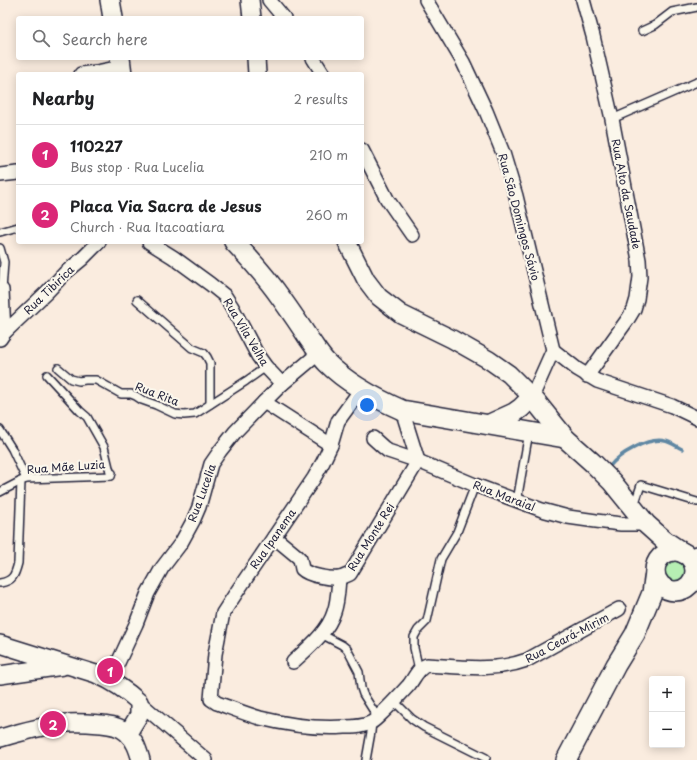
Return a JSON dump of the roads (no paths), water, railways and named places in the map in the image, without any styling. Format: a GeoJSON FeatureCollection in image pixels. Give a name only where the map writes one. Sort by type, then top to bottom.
{"type":"FeatureCollection","features":[{"type":"Feature","properties":{"kind":"main road"},"geometry":{"type":"LineString","coordinates":[[110,0],[113,16]]}},
{"type":"Feature","properties":{"kind":"main road"},"geometry":{"type":"LineString","coordinates":[[236,244],[256,265],[327,363],[347,380],[402,410],[565,438]]}},
{"type":"Feature","properties":{"kind":"main road"},"geometry":{"type":"LineString","coordinates":[[490,424],[514,413],[532,397],[565,438],[612,482],[646,524],[693,563]]}},
{"type":"Feature","properties":{"kind":"main road"},"geometry":{"type":"LineString","coordinates":[[646,524],[654,549],[657,579],[660,585],[666,589],[678,591]]}},
{"type":"Feature","properties":{"kind":"main road"},"geometry":{"type":"LineString","coordinates":[[635,634],[652,594],[659,559],[664,554],[677,551],[693,563]]}},
{"type":"Feature","properties":{"kind":"main road"},"geometry":{"type":"LineString","coordinates":[[566,760],[616,665],[635,634],[656,607],[666,597],[684,589],[689,585],[693,580],[693,563]]}},
{"type":"Feature","properties":{"kind":"street"},"geometry":{"type":"LineString","coordinates":[[250,0],[252,16]]}},
{"type":"Feature","properties":{"kind":"street"},"geometry":{"type":"LineString","coordinates":[[269,0],[282,16]]}},
{"type":"Feature","properties":{"kind":"street","name":"Rua São Domingos Sávio"},"geometry":{"type":"LineString","coordinates":[[426,0],[463,62],[486,111],[503,153],[516,196],[553,350]]}},
{"type":"Feature","properties":{"kind":"street","name":"Rua Alto da Saudade"},"geometry":{"type":"LineString","coordinates":[[583,0],[612,119],[640,277],[634,309],[587,376]]}},
{"type":"Feature","properties":{"kind":"street"},"geometry":{"type":"LineString","coordinates":[[256,60],[257,72]]}},
{"type":"Feature","properties":{"kind":"street"},"geometry":{"type":"LineString","coordinates":[[314,60],[322,72]]}},
{"type":"Feature","properties":{"kind":"street"},"geometry":{"type":"LineString","coordinates":[[96,72],[121,66]]}},
{"type":"Feature","properties":{"kind":"street"},"geometry":{"type":"LineString","coordinates":[[364,154],[387,199],[412,235]]}},
{"type":"Feature","properties":{"kind":"street"},"geometry":{"type":"LineString","coordinates":[[0,175],[16,173]]}},
{"type":"Feature","properties":{"kind":"street","name":"Rua Tibirica"},"geometry":{"type":"LineString","coordinates":[[2,336],[65,273],[97,244]]}},
{"type":"Feature","properties":{"kind":"street","name":"Rua Vila Velha"},"geometry":{"type":"LineString","coordinates":[[152,244],[173,257],[225,296],[258,356],[282,384]]}},
{"type":"Feature","properties":{"kind":"street"},"geometry":{"type":"LineString","coordinates":[[348,244],[366,280],[379,297],[402,314],[452,339],[489,360],[509,374],[532,397],[553,350],[577,370],[596,381],[672,406],[697,418]]}},
{"type":"Feature","properties":{"kind":"street"},"geometry":{"type":"LineString","coordinates":[[1,290],[2,336]]}},
{"type":"Feature","properties":{"kind":"street","name":"Rua Lucelia"},"geometry":{"type":"LineString","coordinates":[[110,680],[148,594],[162,568],[180,543],[193,521],[199,507],[211,464],[235,432],[264,402],[282,384],[319,353]]}},
{"type":"Feature","properties":{"kind":"street","name":"Rua Ipanema"},"geometry":{"type":"LineString","coordinates":[[362,388],[338,421],[331,445],[314,478],[222,613],[215,654],[211,699],[217,703],[260,718],[286,723],[330,728],[358,727],[375,720]]}},
{"type":"Feature","properties":{"kind":"street"},"geometry":{"type":"LineString","coordinates":[[264,402],[331,445]]}},
{"type":"Feature","properties":{"kind":"street"},"geometry":{"type":"LineString","coordinates":[[402,410],[418,460]]}},
{"type":"Feature","properties":{"kind":"street","name":"Rua Maraial"},"geometry":{"type":"LineString","coordinates":[[373,438],[388,450],[418,460],[475,485],[542,510],[568,517],[596,521],[621,524],[646,524]]}},
{"type":"Feature","properties":{"kind":"street","name":"Rua Monte Rei"},"geometry":{"type":"LineString","coordinates":[[274,537],[300,559],[302,569],[305,572],[314,575],[339,578],[345,577],[350,574],[418,460]]}},
{"type":"Feature","properties":{"kind":"street"},"geometry":{"type":"LineString","coordinates":[[293,662],[321,634],[330,621],[335,611],[339,578]]}},
{"type":"Feature","properties":{"kind":"street","name":"Rua Ceará-Mirim"},"geometry":{"type":"LineString","coordinates":[[419,670],[423,666],[427,665],[493,668],[516,664],[527,660],[619,609]]}},
{"type":"Feature","properties":{"kind":"street"},"geometry":{"type":"LineString","coordinates":[[0,644],[69,665],[110,680],[131,694],[206,760]]}},
{"type":"Feature","properties":{"kind":"street"},"geometry":{"type":"LineString","coordinates":[[0,675],[69,665]]}},
{"type":"Feature","properties":{"kind":"street"},"geometry":{"type":"LineString","coordinates":[[375,720],[410,683],[419,670]]}},
{"type":"Feature","properties":{"kind":"street"},"geometry":{"type":"LineString","coordinates":[[128,733],[139,715],[139,702]]}},
{"type":"Feature","properties":{"kind":"street"},"geometry":{"type":"LineString","coordinates":[[0,738],[44,726],[81,722],[104,724],[116,727],[128,733],[137,747],[141,760]]}},
{"type":"Feature","properties":{"kind":"lane"},"geometry":{"type":"LineString","coordinates":[[642,31],[655,25],[672,12],[697,7]]}},
{"type":"Feature","properties":{"kind":"lane"},"geometry":{"type":"LineString","coordinates":[[612,119],[697,82]]}},
{"type":"Feature","properties":{"kind":"lane"},"geometry":{"type":"LineString","coordinates":[[0,232],[16,228]]}},
{"type":"Feature","properties":{"kind":"lane"},"geometry":{"type":"LineString","coordinates":[[0,248],[4,262],[1,290]]}},
{"type":"Feature","properties":{"kind":"lane"},"geometry":{"type":"LineString","coordinates":[[137,300],[192,348],[204,353],[207,357],[210,363],[210,404]]}},
{"type":"Feature","properties":{"kind":"lane","name":"Rua Rita"},"geometry":{"type":"LineString","coordinates":[[58,368],[71,379],[79,381],[96,380],[122,394],[131,394],[175,414],[184,415],[195,414],[266,367]]}},
{"type":"Feature","properties":{"kind":"lane","name":"Rua Mãe Luzia"},"geometry":{"type":"LineString","coordinates":[[0,492],[24,480],[111,475],[104,447],[87,417],[80,412],[47,375]]}},
{"type":"Feature","properties":{"kind":"lane"},"geometry":{"type":"LineString","coordinates":[[0,430],[12,449],[24,480],[18,563],[15,575],[5,582],[0,583]]}},
{"type":"Feature","properties":{"kind":"lane"},"geometry":{"type":"LineString","coordinates":[[517,501],[530,431]]}},
{"type":"Feature","properties":{"kind":"lane"},"geometry":{"type":"LineString","coordinates":[[419,670],[414,648],[414,637],[427,620],[441,559],[457,532],[475,485]]}},
{"type":"Feature","properties":{"kind":"lane"},"geometry":{"type":"LineString","coordinates":[[633,508],[641,485],[697,502]]}},
{"type":"Feature","properties":{"kind":"lane"},"geometry":{"type":"LineString","coordinates":[[321,634],[347,649],[359,672],[361,688],[375,720],[371,732],[366,760]]}},
{"type":"Feature","properties":{"kind":"lane"},"geometry":{"type":"LineString","coordinates":[[394,701],[412,719],[424,727],[486,758]]}},
{"type":"Feature","properties":{"kind":"waterway"},"geometry":{"type":"LineString","coordinates":[[609,467],[620,457],[634,448],[642,444],[658,440],[669,442],[682,449]]}},
{"type":"Feature","properties":{"kind":"place","name":"110227"},"geometry":{"type":"Point","coordinates":[110,671]}},
{"type":"Feature","properties":{"kind":"place","name":"Placa Via Sacra de Jesus"},"geometry":{"type":"Point","coordinates":[53,724]}}]}
